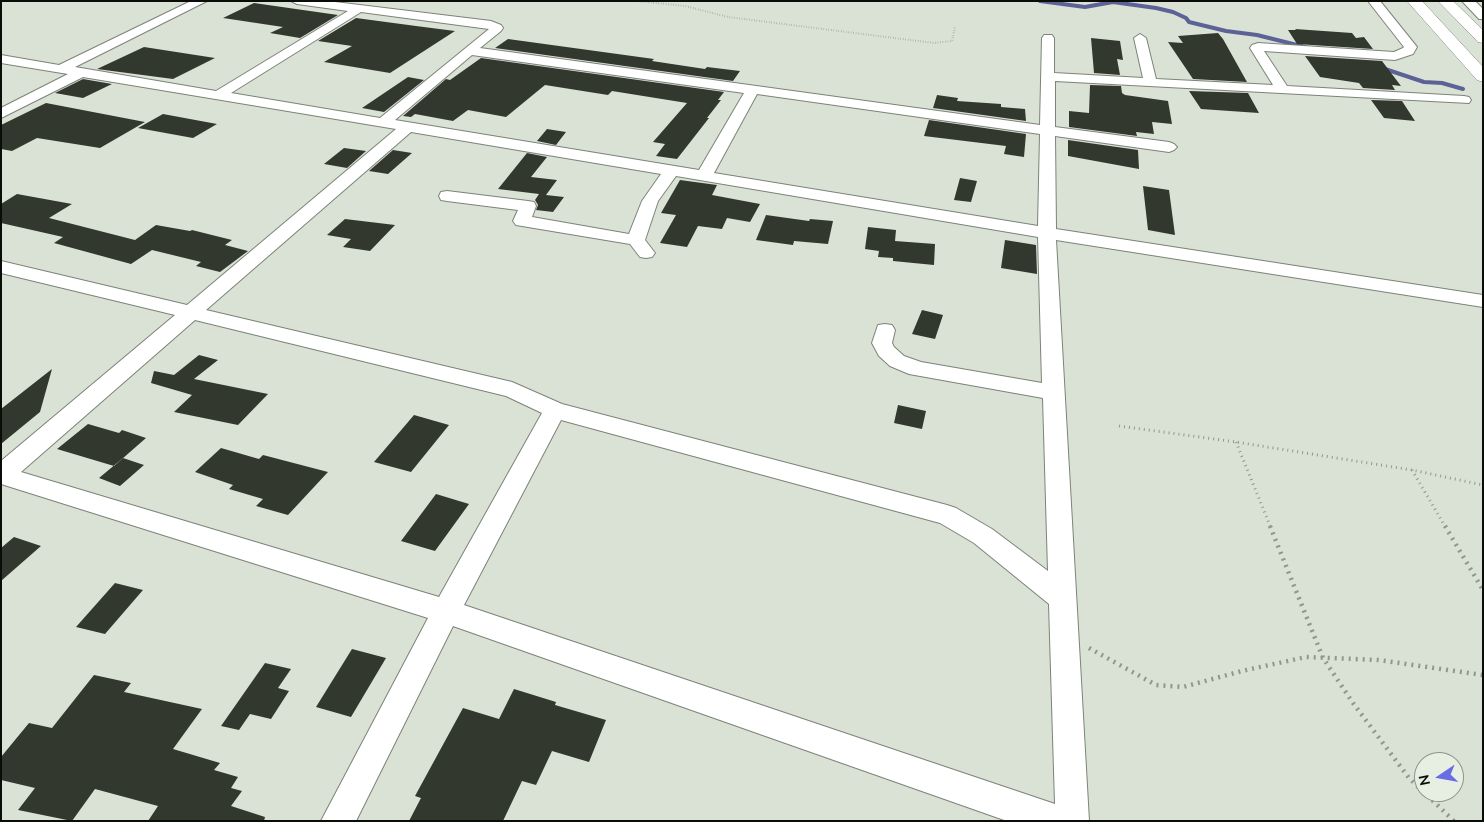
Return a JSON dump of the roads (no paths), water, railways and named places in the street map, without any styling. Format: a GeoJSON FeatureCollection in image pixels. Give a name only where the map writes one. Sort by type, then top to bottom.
{"type":"FeatureCollection","features":[{"type":"Feature","properties":{"kind":"highway"},"geometry":{"type":"LineString","coordinates":[[1414,1],[1483,77]]}},
{"type":"Feature","properties":{"kind":"highway"},"geometry":{"type":"LineString","coordinates":[[1445,1],[1483,39]]}},
{"type":"Feature","properties":{"kind":"street"},"geometry":{"type":"LineString","coordinates":[[61,69],[201,1]]}},
{"type":"Feature","properties":{"kind":"street"},"geometry":{"type":"LineString","coordinates":[[297,1],[491,25],[497,28],[384,122]]}},
{"type":"Feature","properties":{"kind":"street"},"geometry":{"type":"LineString","coordinates":[[1282,89],[1256,48],[1395,56],[1408,52],[1410,47],[1374,1]]}},
{"type":"Feature","properties":{"kind":"street"},"geometry":{"type":"LineString","coordinates":[[1468,1],[1483,16]]}},
{"type":"Feature","properties":{"kind":"street"},"geometry":{"type":"LineString","coordinates":[[218,94],[359,9]]}},
{"type":"Feature","properties":{"kind":"street"},"geometry":{"type":"LineString","coordinates":[[1048,38],[1047,233],[1072,821]]}},
{"type":"Feature","properties":{"kind":"street"},"geometry":{"type":"LineString","coordinates":[[1140,38],[1150,81]]}},
{"type":"Feature","properties":{"kind":"street"},"geometry":{"type":"LineString","coordinates":[[472,50],[1169,146]]}},
{"type":"Feature","properties":{"kind":"street"},"geometry":{"type":"LineString","coordinates":[[1,59],[1047,233],[1483,301]]}},
{"type":"Feature","properties":{"kind":"street"},"geometry":{"type":"LineString","coordinates":[[1,114],[82,72]]}},
{"type":"Feature","properties":{"kind":"street"},"geometry":{"type":"LineString","coordinates":[[1048,77],[1150,81],[1464,100]]}},
{"type":"Feature","properties":{"kind":"street"},"geometry":{"type":"LineString","coordinates":[[704,176],[753,89]]}},
{"type":"Feature","properties":{"kind":"street"},"geometry":{"type":"LineString","coordinates":[[1,475],[410,126]]}},
{"type":"Feature","properties":{"kind":"street"},"geometry":{"type":"LineString","coordinates":[[446,196],[528,206],[522,221],[641,247],[650,201],[671,170]]}},
{"type":"Feature","properties":{"kind":"street"},"geometry":{"type":"LineString","coordinates":[[1,267],[512,390],[555,410],[947,515],[983,536],[1062,598]]}},
{"type":"Feature","properties":{"kind":"street"},"geometry":{"type":"LineString","coordinates":[[884,330],[882,343],[886,351],[897,362],[917,368],[1054,392]]}},
{"type":"Feature","properties":{"kind":"street"},"geometry":{"type":"LineString","coordinates":[[338,821],[446,612],[555,410]]}},
{"type":"Feature","properties":{"kind":"street"},"geometry":{"type":"LineString","coordinates":[[1,475],[446,612],[1054,821]]}},
{"type":"Feature","properties":{"kind":"waterway"},"geometry":{"type":"LineString","coordinates":[[1040,1],[1085,7],[1113,2],[1156,8],[1173,12],[1186,18],[1189,22],[1226,31],[1257,35],[1305,47]]}},
{"type":"Feature","properties":{"kind":"waterway"},"geometry":{"type":"LineString","coordinates":[[1382,68],[1424,82],[1442,83],[1463,89]]}}]}
